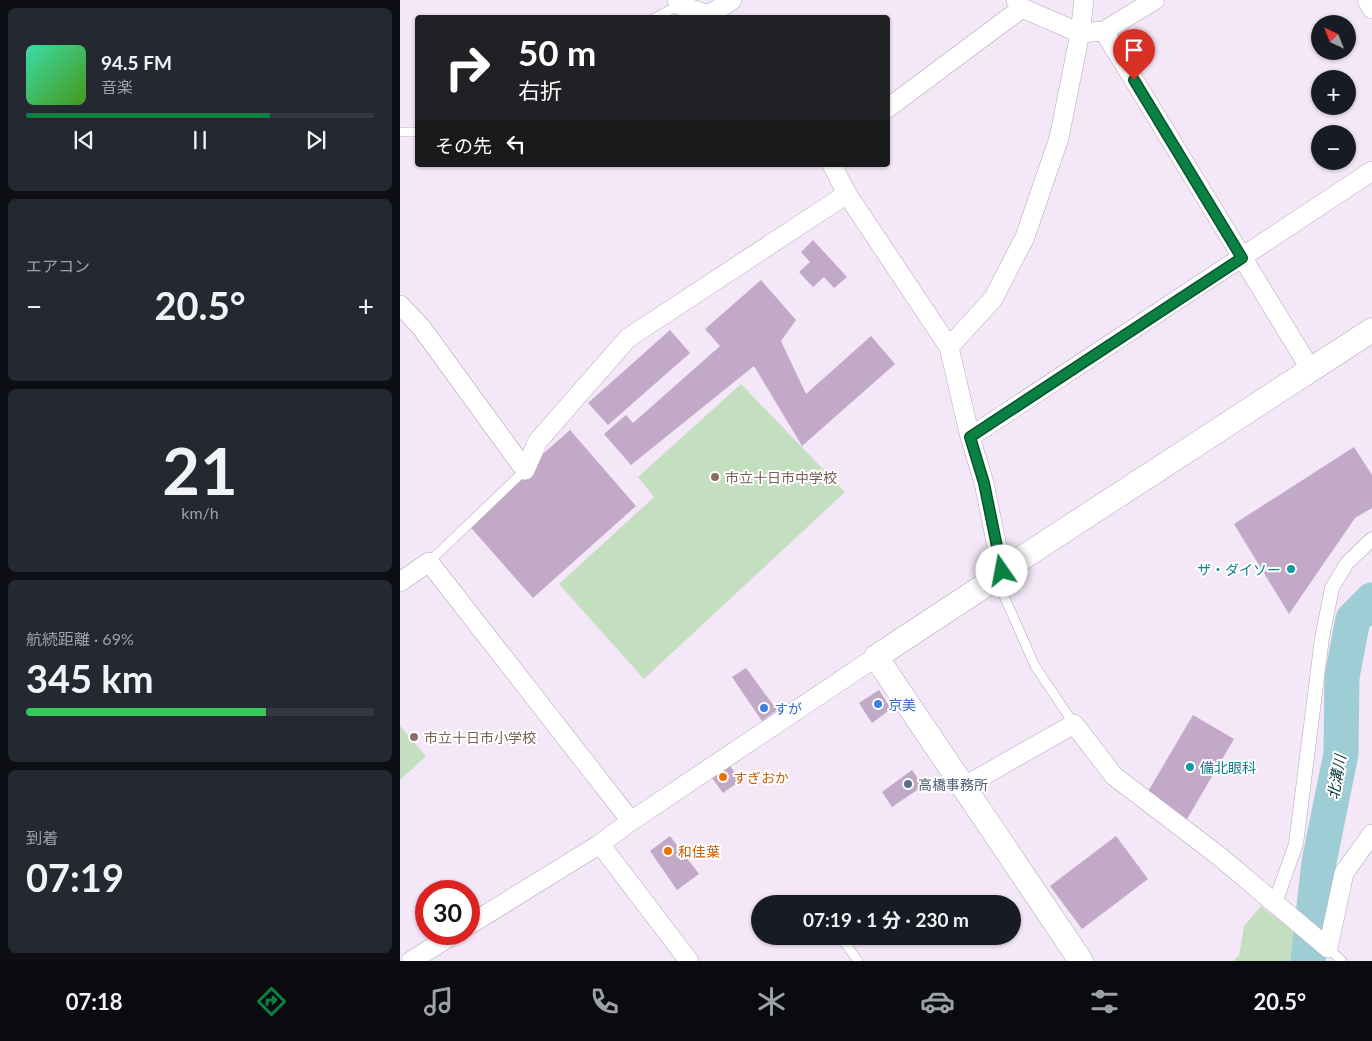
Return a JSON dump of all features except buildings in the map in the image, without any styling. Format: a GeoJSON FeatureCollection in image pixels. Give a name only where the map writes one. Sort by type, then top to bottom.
{"type":"FeatureCollection","features":[{"type":"Feature","properties":{"kind":"street"},"geometry":{"type":"LineString","coordinates":[[711,15],[732,0]]}},
{"type":"Feature","properties":{"kind":"street"},"geometry":{"type":"LineString","coordinates":[[949,347],[993,299],[1025,237],[1059,138],[1080,33],[1084,0]]}},
{"type":"Feature","properties":{"kind":"street"},"geometry":{"type":"LineString","coordinates":[[890,106],[1019,4],[1080,33],[1104,31],[1155,0]]}},
{"type":"Feature","properties":{"kind":"street"},"geometry":{"type":"LineString","coordinates":[[1367,0],[1372,8]]}},
{"type":"Feature","properties":{"kind":"street"},"geometry":{"type":"LineString","coordinates":[[678,3],[708,15]]}},
{"type":"Feature","properties":{"kind":"street"},"geometry":{"type":"LineString","coordinates":[[1104,31],[1311,370]]}},
{"type":"Feature","properties":{"kind":"street"},"geometry":{"type":"LineString","coordinates":[[833,167],[847,194],[949,347],[970,437],[984,483],[999,575]]}},
{"type":"Feature","properties":{"kind":"street"},"geometry":{"type":"LineString","coordinates":[[970,437],[1372,171]]}},
{"type":"Feature","properties":{"kind":"street"},"geometry":{"type":"LineString","coordinates":[[400,305],[421,327],[525,470],[538,441],[628,338],[847,194]]}},
{"type":"Feature","properties":{"kind":"street"},"geometry":{"type":"LineString","coordinates":[[480,918],[600,844],[631,821],[999,575],[1372,330]]}},
{"type":"Feature","properties":{"kind":"street"},"geometry":{"type":"LineString","coordinates":[[1275,903],[1296,844],[1322,638],[1332,588],[1347,563],[1372,539]]}},
{"type":"Feature","properties":{"kind":"street"},"geometry":{"type":"LineString","coordinates":[[400,582],[429,562],[631,821]]}},
{"type":"Feature","properties":{"kind":"street"},"geometry":{"type":"LineString","coordinates":[[876,657],[1081,961]]}},
{"type":"Feature","properties":{"kind":"street"},"geometry":{"type":"LineString","coordinates":[[963,786],[1074,724],[1114,776],[1219,856],[1328,948],[1344,873],[1372,834]]}},
{"type":"Feature","properties":{"kind":"street"},"geometry":{"type":"LineString","coordinates":[[600,844],[689,961]]}},
{"type":"Feature","properties":{"kind":"street"},"geometry":{"type":"LineString","coordinates":[[411,961],[436,945]]}},
{"type":"Feature","properties":{"kind":"lane"},"geometry":{"type":"LineString","coordinates":[[660,15],[678,3]]}},
{"type":"Feature","properties":{"kind":"lane"},"geometry":{"type":"LineString","coordinates":[[400,132],[415,132]]}},
{"type":"Feature","properties":{"kind":"lane"},"geometry":{"type":"LineString","coordinates":[[429,562],[525,470]]}},
{"type":"Feature","properties":{"kind":"lane"},"geometry":{"type":"LineString","coordinates":[[999,575],[1035,666],[1074,724]]}},
{"type":"Feature","properties":{"kind":"lane"},"geometry":{"type":"LineString","coordinates":[[846,945],[858,961]]}},
{"type":"Feature","properties":{"kind":"lane"},"geometry":{"type":"LineString","coordinates":[[1328,948],[1342,961]]}},
{"type":"Feature","properties":{"kind":"green space"},"geometry":{"type":"Polygon","coordinates":[[[741,384],[845,492],[644,679],[559,584],[654,497],[638,477],[741,384]]]}},
{"type":"Feature","properties":{"kind":"green space"},"geometry":{"type":"Polygon","coordinates":[[[400,726],[426,756],[400,780],[400,726]]]}},
{"type":"Feature","properties":{"kind":"green space"},"geometry":{"type":"Polygon","coordinates":[[[1261,906],[1299,936],[1296,961],[1233,961],[1239,956],[1244,926],[1261,906]]]}},
{"type":"Feature","properties":{"kind":"waterway","name":"北溝川"},"geometry":{"type":"LineString","coordinates":[[1308,961],[1319,862],[1341,754],[1342,677],[1353,619],[1372,600]]}},
{"type":"Feature","properties":{"kind":"place","name":"市立十日市中学校"},"geometry":{"type":"Point","coordinates":[715,477]}},
{"type":"Feature","properties":{"kind":"place","name":"ザ・ダイソー"},"geometry":{"type":"Point","coordinates":[1291,569]}},
{"type":"Feature","properties":{"kind":"place","name":"京美"},"geometry":{"type":"Point","coordinates":[878,704]}},
{"type":"Feature","properties":{"kind":"place","name":"すが"},"geometry":{"type":"Point","coordinates":[764,708]}},
{"type":"Feature","properties":{"kind":"place","name":"市立十日市小学校"},"geometry":{"type":"Point","coordinates":[414,737]}},
{"type":"Feature","properties":{"kind":"place","name":"備北眼科"},"geometry":{"type":"Point","coordinates":[1190,767]}},
{"type":"Feature","properties":{"kind":"place","name":"すぎおか"},"geometry":{"type":"Point","coordinates":[723,777]}},
{"type":"Feature","properties":{"kind":"place","name":"高橋事務所"},"geometry":{"type":"Point","coordinates":[908,784]}},
{"type":"Feature","properties":{"kind":"place","name":"和佳葉"},"geometry":{"type":"Point","coordinates":[668,851]}},
{"type":"Feature","properties":{"kind":"route"},"geometry":{"type":"LineString","coordinates":[[1002,571],[984,483],[970,437],[1242,258],[1134,80]]}}]}
